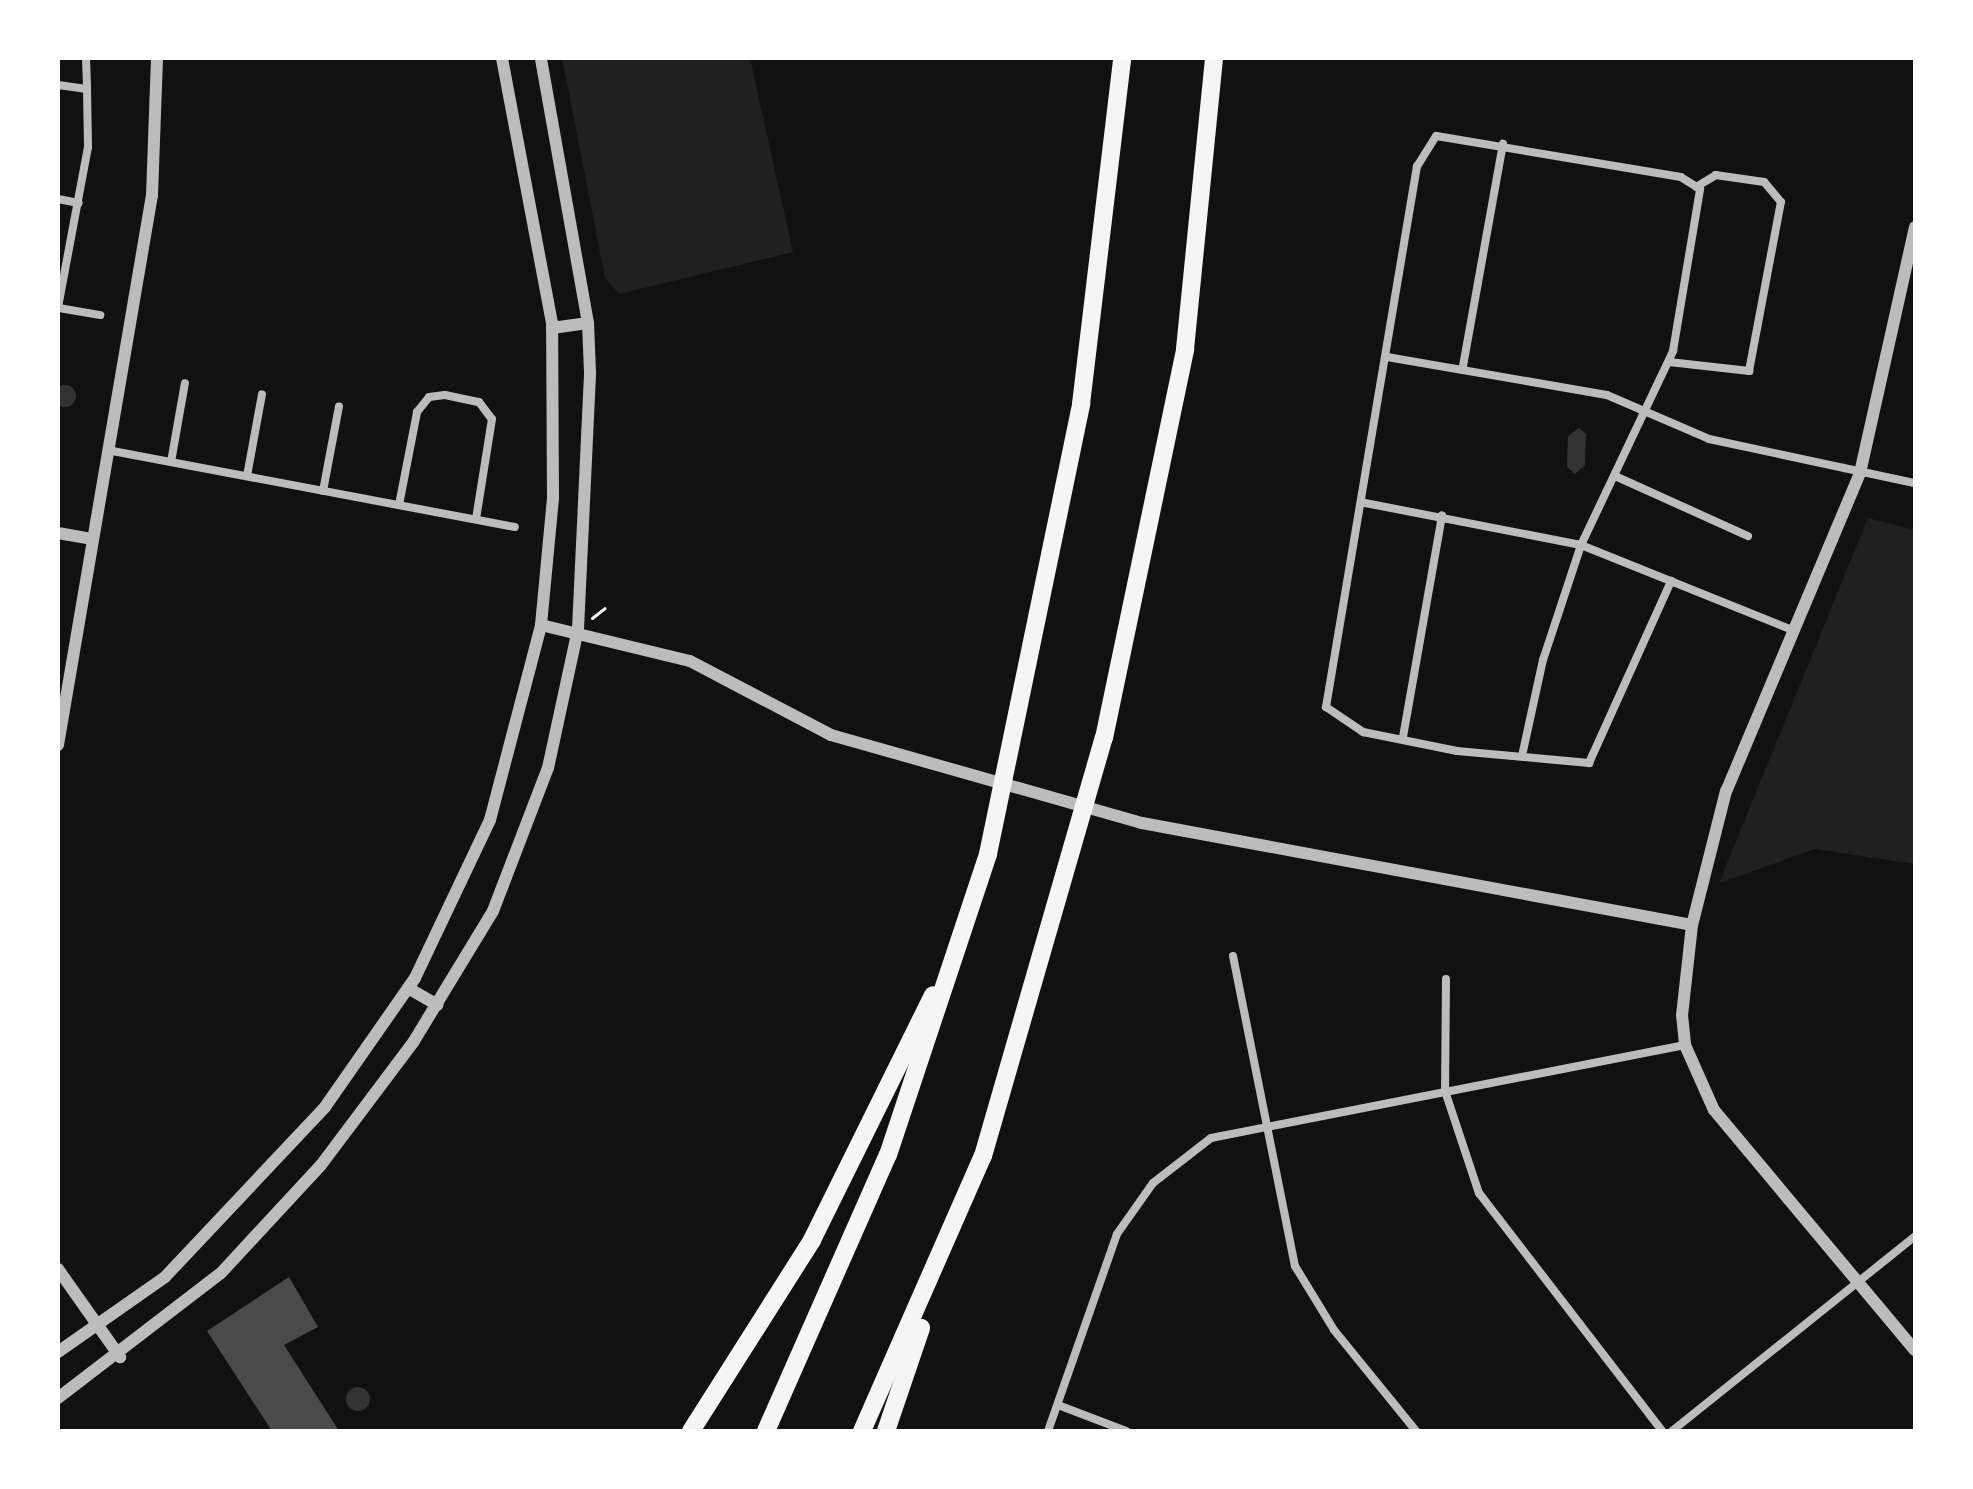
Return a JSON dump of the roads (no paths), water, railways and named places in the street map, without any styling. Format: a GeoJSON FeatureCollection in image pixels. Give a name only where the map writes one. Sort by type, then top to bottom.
{"type":"FeatureCollection","features":[{"type":"Feature","properties":{"kind":"highway"},"geometry":{"type":"LineString","coordinates":[[766,1431],[888,1155],[988,854],[1019,726],[1092,334],[1122,58]]}},
{"type":"Feature","properties":{"kind":"highway"},"geometry":{"type":"LineString","coordinates":[[886,1431],[1028,1014],[1104,738],[1185,349],[1214,58]]}},
{"type":"Feature","properties":{"kind":"highway"},"geometry":{"type":"LineString","coordinates":[[691,1431],[812,1240],[960,939]]}},
{"type":"Feature","properties":{"kind":"highway"},"geometry":{"type":"LineString","coordinates":[[862,1431],[955,1229]]}},
{"type":"Feature","properties":{"kind":"street"},"geometry":{"type":"LineString","coordinates":[[86,58],[87,89],[79,203],[58,308],[100,315]]}},
{"type":"Feature","properties":{"kind":"street"},"geometry":{"type":"LineString","coordinates":[[58,745],[152,195],[157,58]]}},
{"type":"Feature","properties":{"kind":"street"},"geometry":{"type":"LineString","coordinates":[[58,1352],[98,1325],[223,1223],[325,1107],[408,988],[490,820],[541,625],[553,498],[552,328],[502,58]]}},
{"type":"Feature","properties":{"kind":"street"},"geometry":{"type":"LineString","coordinates":[[58,1398],[120,1357],[273,1218],[437,1005],[493,911],[548,768],[578,629],[588,323],[541,58]]}},
{"type":"Feature","properties":{"kind":"street"},"geometry":{"type":"LineString","coordinates":[[58,85],[87,89]]}},
{"type":"Feature","properties":{"kind":"street"},"geometry":{"type":"LineString","coordinates":[[1671,581],[1589,763],[1457,751],[1403,737],[1363,732],[1326,707],[1365,503],[1424,145],[1456,136],[1681,177],[1696,187]]}},
{"type":"Feature","properties":{"kind":"street"},"geometry":{"type":"LineString","coordinates":[[1463,366],[1503,144]]}},
{"type":"Feature","properties":{"kind":"street"},"geometry":{"type":"LineString","coordinates":[[1669,362],[1749,371],[1781,202],[1764,182],[1716,175],[1696,187]]}},
{"type":"Feature","properties":{"kind":"street"},"geometry":{"type":"LineString","coordinates":[[1522,756],[1540,672],[1581,545],[1669,362],[1696,187]]}},
{"type":"Feature","properties":{"kind":"street"},"geometry":{"type":"LineString","coordinates":[[58,199],[79,203]]}},
{"type":"Feature","properties":{"kind":"street"},"geometry":{"type":"LineString","coordinates":[[1915,227],[1860,473],[1726,791],[1692,925],[1685,1045],[1714,1110],[1915,1350]]}},
{"type":"Feature","properties":{"kind":"street"},"geometry":{"type":"LineString","coordinates":[[552,328],[588,323]]}},
{"type":"Feature","properties":{"kind":"street"},"geometry":{"type":"LineString","coordinates":[[1387,357],[1463,366],[1645,408],[1709,439],[1915,483]]}},
{"type":"Feature","properties":{"kind":"street"},"geometry":{"type":"LineString","coordinates":[[171,462],[185,383]]}},
{"type":"Feature","properties":{"kind":"street"},"geometry":{"type":"LineString","coordinates":[[247,476],[262,394]]}},
{"type":"Feature","properties":{"kind":"street"},"geometry":{"type":"LineString","coordinates":[[399,505],[419,408],[438,394],[482,404],[493,421],[476,519]]}},
{"type":"Feature","properties":{"kind":"street"},"geometry":{"type":"LineString","coordinates":[[323,491],[339,406]]}},
{"type":"Feature","properties":{"kind":"street"},"geometry":{"type":"LineString","coordinates":[[107,450],[515,527]]}},
{"type":"Feature","properties":{"kind":"street"},"geometry":{"type":"LineString","coordinates":[[1615,476],[1748,536]]}},
{"type":"Feature","properties":{"kind":"street"},"geometry":{"type":"LineString","coordinates":[[1365,503],[1442,515],[1581,545],[1792,630]]}},
{"type":"Feature","properties":{"kind":"street"},"geometry":{"type":"LineString","coordinates":[[1403,737],[1442,515]]}},
{"type":"Feature","properties":{"kind":"street"},"geometry":{"type":"LineString","coordinates":[[58,533],[91,539]]}},
{"type":"Feature","properties":{"kind":"street"},"geometry":{"type":"LineString","coordinates":[[541,625],[578,629],[690,661],[831,735],[1142,823],[1692,925]]}},
{"type":"Feature","properties":{"kind":"street"},"geometry":{"type":"LineString","coordinates":[[1233,956],[1263,1126],[1306,1290],[1416,1431]]}},
{"type":"Feature","properties":{"kind":"street"},"geometry":{"type":"LineString","coordinates":[[1446,979],[1445,1091],[1460,1154],[1492,1216],[1662,1431]]}},
{"type":"Feature","properties":{"kind":"street"},"geometry":{"type":"LineString","coordinates":[[408,988],[437,1005]]}},
{"type":"Feature","properties":{"kind":"street"},"geometry":{"type":"LineString","coordinates":[[1048,1431],[1117,1234],[1153,1183],[1211,1138],[1685,1045]]}},
{"type":"Feature","properties":{"kind":"street"},"geometry":{"type":"LineString","coordinates":[[1672,1431],[1862,1283],[1915,1236]]}},
{"type":"Feature","properties":{"kind":"street"},"geometry":{"type":"LineString","coordinates":[[58,1269],[120,1357]]}},
{"type":"Feature","properties":{"kind":"street"},"geometry":{"type":"LineString","coordinates":[[1058,1405],[1126,1431]]}}]}
